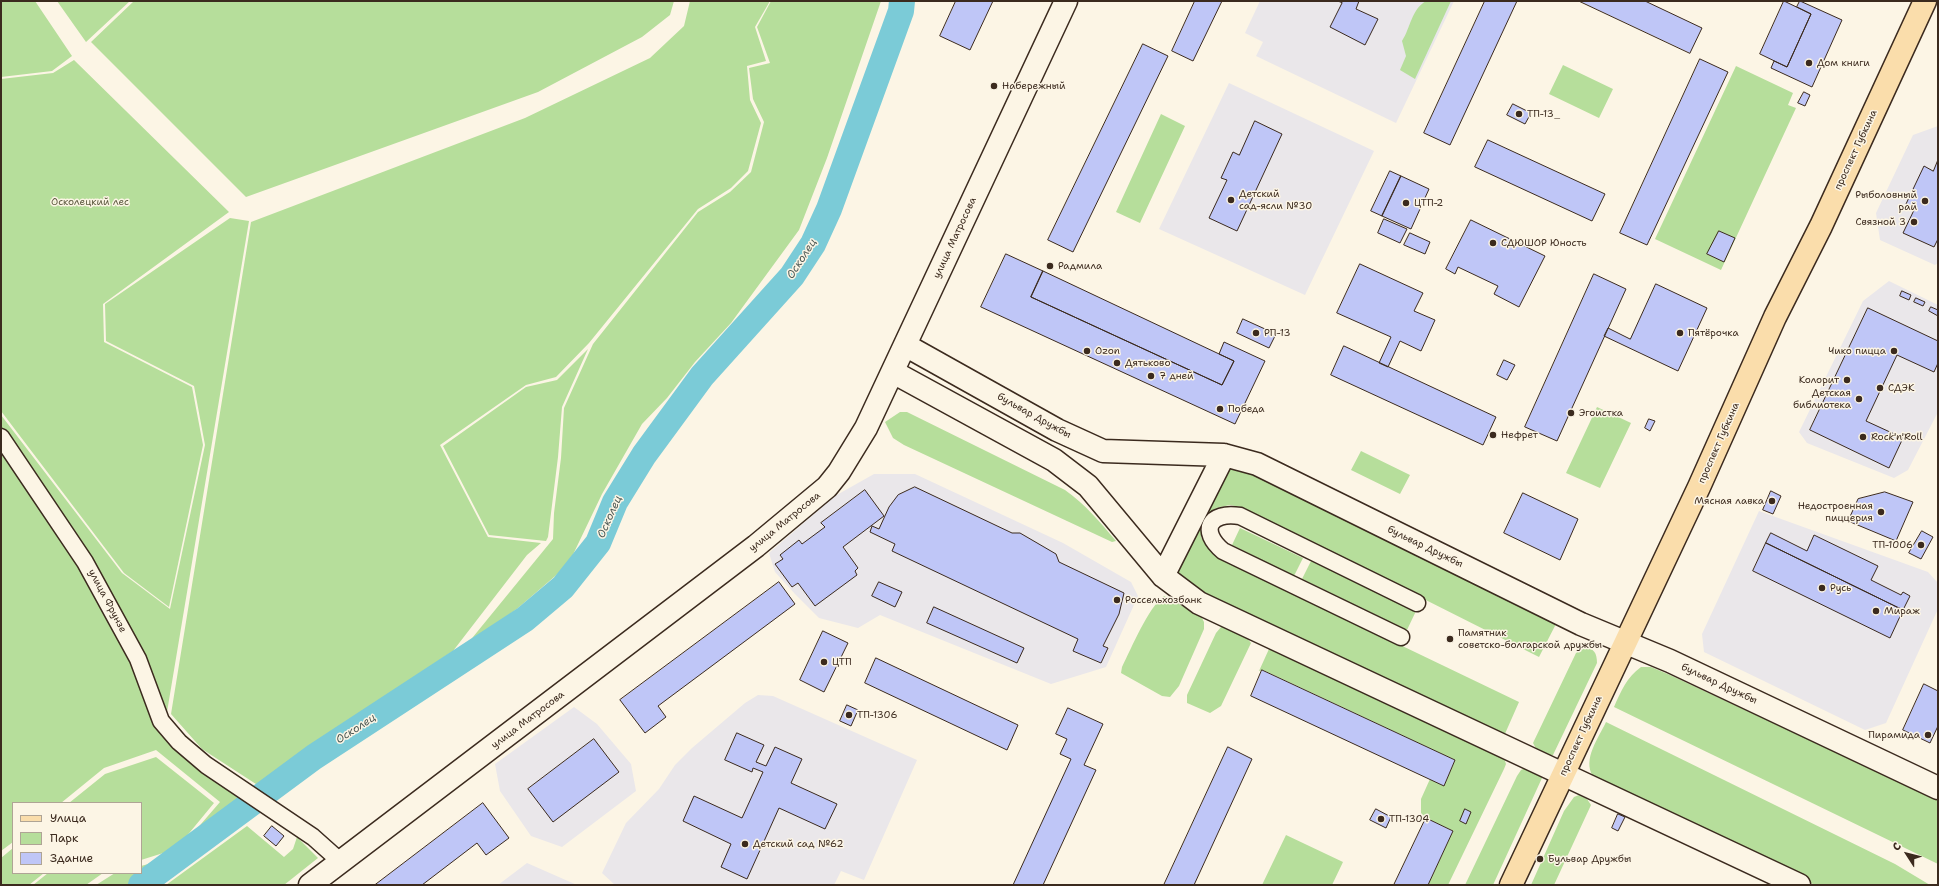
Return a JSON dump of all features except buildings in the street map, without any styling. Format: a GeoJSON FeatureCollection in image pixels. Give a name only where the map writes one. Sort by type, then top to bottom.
{"type":"FeatureCollection","features":[{"type":"Feature","properties":{"kind":"main road","name":"улица Матросова"},"geometry":{"type":"LineString","coordinates":[[310,885],[756,546],[827,487],[839,472],[863,434],[1066,1]]}},
{"type":"Feature","properties":{"kind":"main road","name":"проспект Губкина"},"geometry":{"type":"LineString","coordinates":[[1511,885],[1699,486],[1775,318],[1821,226],[1925,1]]}},
{"type":"Feature","properties":{"kind":"main road","name":"бульвар Дружбы"},"geometry":{"type":"LineString","coordinates":[[905,346],[1057,430],[1103,451],[1224,456],[1257,464],[1581,624],[1670,661],[1938,788]]}},
{"type":"Feature","properties":{"kind":"main road"},"geometry":{"type":"LineString","coordinates":[[893,372],[1054,460],[1088,486],[1163,576],[1199,603],[1563,775],[1661,819],[1798,885]]}},
{"type":"Feature","properties":{"kind":"main road"},"geometry":{"type":"LineString","coordinates":[[1163,576],[1224,456]]}},
{"type":"Feature","properties":{"kind":"street","name":"улица Фрунзе"},"geometry":{"type":"LineString","coordinates":[[1,437],[86,562],[138,659],[161,720],[179,742],[206,765],[313,837],[341,862]]}},
{"type":"Feature","properties":{"kind":"street"},"geometry":{"type":"LineString","coordinates":[[1401,637],[1223,551],[1214,544],[1209,534],[1211,523],[1219,516],[1228,514],[1240,516],[1417,603]]}},
{"type":"Feature","properties":{"kind":"shaded area"},"geometry":{"type":"Polygon","coordinates":[[[1260,1],[1454,1],[1396,123],[1256,56],[1263,42],[1245,33],[1260,1]]]}},
{"type":"Feature","properties":{"kind":"shaded area"},"geometry":{"type":"Polygon","coordinates":[[[1229,83],[1374,151],[1305,295],[1159,229],[1229,83]]]}},
{"type":"Feature","properties":{"kind":"shaded area"},"geometry":{"type":"Polygon","coordinates":[[[1938,126],[1938,263],[1935,265],[1880,240],[1876,213],[1913,135],[1938,126]]]}},
{"type":"Feature","properties":{"kind":"shaded area"},"geometry":{"type":"Polygon","coordinates":[[[1889,281],[1938,305],[1938,412],[1908,470],[1894,478],[1807,443],[1799,432],[1863,301],[1889,281]]]}},
{"type":"Feature","properties":{"kind":"shaded area"},"geometry":{"type":"Polygon","coordinates":[[[874,474],[915,474],[1063,543],[1131,582],[1138,596],[1106,667],[1051,684],[880,615],[858,628],[819,618],[775,572],[769,553],[835,496],[874,474]]]}},
{"type":"Feature","properties":{"kind":"shaded area"},"geometry":{"type":"Polygon","coordinates":[[[1759,511],[1928,572],[1938,583],[1938,609],[1886,723],[1865,730],[1704,652],[1702,634],[1759,511]]]}},
{"type":"Feature","properties":{"kind":"shaded area"},"geometry":{"type":"Polygon","coordinates":[[[758,695],[773,696],[917,760],[864,880],[841,871],[834,885],[615,885],[602,873],[626,823],[659,789],[675,765],[692,748],[745,703],[758,695]]]}},
{"type":"Feature","properties":{"kind":"shaded area"},"geometry":{"type":"Polygon","coordinates":[[[574,707],[597,724],[631,764],[636,791],[562,847],[531,836],[500,791],[495,764],[574,707]]]}},
{"type":"Feature","properties":{"kind":"shaded area"},"geometry":{"type":"Polygon","coordinates":[[[527,863],[577,885],[498,885],[527,863]]]}},
{"type":"Feature","properties":{"kind":"green space"},"geometry":{"type":"Polygon","coordinates":[[[1,1],[35,1],[72,56],[52,71],[1,77],[1,1]]]}},
{"type":"Feature","properties":{"kind":"green space"},"geometry":{"type":"Polygon","coordinates":[[[57,1],[130,1],[86,42],[57,1]]]}},
{"type":"Feature","properties":{"kind":"green space"},"geometry":{"type":"Polygon","coordinates":[[[134,1],[674,1],[670,15],[642,37],[538,92],[246,197],[91,42],[134,1]]]}},
{"type":"Feature","properties":{"kind":"green space"},"geometry":{"type":"Polygon","coordinates":[[[690,1],[770,1],[755,27],[766,61],[747,66],[750,100],[761,123],[748,171],[731,188],[698,209],[589,343],[556,377],[526,385],[440,445],[488,537],[541,543],[527,555],[453,651],[295,757],[259,786],[202,749],[171,714],[251,222],[525,118],[650,58],[684,26],[690,1]]]}},
{"type":"Feature","properties":{"kind":"green space"},"geometry":{"type":"Polygon","coordinates":[[[771,1],[881,1],[827,158],[799,230],[731,323],[695,362],[667,398],[642,424],[602,494],[568,565],[518,608],[464,648],[553,539],[564,408],[593,344],[698,212],[730,192],[751,172],[764,122],[753,99],[749,68],[770,63],[757,27],[771,1]]]}},
{"type":"Feature","properties":{"kind":"green space"},"geometry":{"type":"Polygon","coordinates":[[[1426,1],[1451,1],[1415,79],[1400,70],[1406,56],[1402,41],[1417,9],[1426,1]]]}},
{"type":"Feature","properties":{"kind":"green space","name":"Осколецкий лес"},"geometry":{"type":"Polygon","coordinates":[[[74,60],[229,212],[103,304],[104,342],[192,387],[203,445],[169,607],[124,573],[1,411],[1,79],[53,73],[74,60]]]}},
{"type":"Feature","properties":{"kind":"green space"},"geometry":{"type":"Polygon","coordinates":[[[1563,65],[1613,89],[1599,118],[1549,94],[1563,65]]]}},
{"type":"Feature","properties":{"kind":"green space"},"geometry":{"type":"Polygon","coordinates":[[[1736,66],[1793,93],[1788,105],[1796,108],[1721,270],[1655,239],[1736,66]]]}},
{"type":"Feature","properties":{"kind":"green space"},"geometry":{"type":"Polygon","coordinates":[[[1161,114],[1185,126],[1140,223],[1116,212],[1161,114]]]}},
{"type":"Feature","properties":{"kind":"green space"},"geometry":{"type":"Polygon","coordinates":[[[230,218],[249,221],[166,718],[201,753],[257,789],[182,846],[220,802],[156,750],[104,768],[62,802],[12,802],[12,843],[1,851],[1,415],[122,573],[170,609],[205,445],[194,386],[106,341],[105,304],[230,218]]]}},
{"type":"Feature","properties":{"kind":"green space"},"geometry":{"type":"Polygon","coordinates":[[[588,349],[562,407],[558,457],[548,537],[546,541],[489,535],[443,446],[526,387],[557,380],[588,349]]]}},
{"type":"Feature","properties":{"kind":"green space"},"geometry":{"type":"Polygon","coordinates":[[[1597,407],[1631,423],[1600,488],[1566,473],[1597,407]]]}},
{"type":"Feature","properties":{"kind":"green space"},"geometry":{"type":"Polygon","coordinates":[[[900,412],[907,412],[1065,490],[1086,507],[1116,541],[1112,542],[904,445],[893,438],[885,422],[900,412]]]}},
{"type":"Feature","properties":{"kind":"green space"},"geometry":{"type":"Polygon","coordinates":[[[1361,451],[1410,475],[1400,494],[1351,470],[1361,451]]]}},
{"type":"Feature","properties":{"kind":"green space"},"geometry":{"type":"Polygon","coordinates":[[[1225,467],[1235,468],[1256,476],[1557,622],[1539,657],[1241,507],[1230,505],[1216,508],[1205,521],[1201,537],[1208,548],[1217,557],[1519,702],[1504,736],[1199,592],[1172,570],[1225,467]]]}},
{"type":"Feature","properties":{"kind":"green space"},"geometry":{"type":"Polygon","coordinates":[[[1240,528],[1303,558],[1294,576],[1232,545],[1240,528]]]}},
{"type":"Feature","properties":{"kind":"green space"},"geometry":{"type":"Polygon","coordinates":[[[1311,561],[1416,611],[1407,630],[1302,579],[1311,561]]]}},
{"type":"Feature","properties":{"kind":"green space"},"geometry":{"type":"Polygon","coordinates":[[[1164,596],[1201,616],[1204,622],[1204,629],[1179,686],[1170,697],[1162,696],[1121,673],[1122,667],[1146,618],[1164,596]]]}},
{"type":"Feature","properties":{"kind":"green space"},"geometry":{"type":"Polygon","coordinates":[[[1221,627],[1238,631],[1251,643],[1221,706],[1210,713],[1187,703],[1187,695],[1216,633],[1221,627]]]}},
{"type":"Feature","properties":{"kind":"green space"},"geometry":{"type":"Polygon","coordinates":[[[1273,648],[1503,755],[1506,764],[1504,769],[1448,885],[1428,885],[1453,831],[1426,818],[1421,813],[1421,799],[1430,779],[1444,786],[1455,760],[1263,670],[1259,671],[1269,649],[1273,648]]]}},
{"type":"Feature","properties":{"kind":"green space"},"geometry":{"type":"Polygon","coordinates":[[[1584,648],[1593,650],[1597,663],[1553,755],[1543,754],[1533,743],[1576,653],[1584,648]]]}},
{"type":"Feature","properties":{"kind":"green space"},"geometry":{"type":"Polygon","coordinates":[[[1641,667],[1651,667],[1670,675],[1938,800],[1938,864],[1614,707],[1628,680],[1641,667]]]}},
{"type":"Feature","properties":{"kind":"green space"},"geometry":{"type":"Polygon","coordinates":[[[1606,722],[1895,864],[1930,885],[1815,885],[1604,784],[1593,776],[1589,763],[1596,741],[1606,722]]]}},
{"type":"Feature","properties":{"kind":"green space"},"geometry":{"type":"Polygon","coordinates":[[[156,757],[214,803],[176,849],[142,860],[142,802],[70,802],[105,774],[156,757]]]}},
{"type":"Feature","properties":{"kind":"green space"},"geometry":{"type":"Polygon","coordinates":[[[1525,768],[1541,774],[1542,778],[1493,885],[1465,885],[1517,776],[1521,770],[1525,768]]]}},
{"type":"Feature","properties":{"kind":"green space"},"geometry":{"type":"Polygon","coordinates":[[[1579,795],[1587,799],[1591,805],[1554,885],[1531,885],[1564,811],[1574,797],[1579,795]]]}},
{"type":"Feature","properties":{"kind":"green space"},"geometry":{"type":"Polygon","coordinates":[[[247,826],[284,857],[293,849],[297,837],[318,858],[284,885],[166,885],[247,826]]]}},
{"type":"Feature","properties":{"kind":"green space"},"geometry":{"type":"Polygon","coordinates":[[[1286,835],[1343,862],[1332,885],[1262,885],[1286,835]]]}},
{"type":"Feature","properties":{"kind":"green space"},"geometry":{"type":"Polygon","coordinates":[[[12,849],[12,874],[43,874],[29,885],[1,885],[1,858],[12,849]]]}},
{"type":"Feature","properties":{"kind":"green space"},"geometry":{"type":"Polygon","coordinates":[[[166,859],[127,885],[96,885],[113,874],[142,874],[142,866],[166,859]]]}},
{"type":"Feature","properties":{"kind":"green space"},"geometry":{"type":"Polygon","coordinates":[[[47,874],[102,874],[86,885],[33,885],[47,874]]]}},
{"type":"Feature","properties":{"kind":"waterway","name":"Осколец"},"geometry":{"type":"LineString","coordinates":[[141,885],[314,757],[525,619],[563,587],[598,543],[615,502],[644,455],[702,376],[792,276],[813,244],[829,209],[901,11],[902,1]]}},
{"type":"Feature","properties":{"kind":"place","name":"Дом книги"},"geometry":{"type":"Point","coordinates":[1809,63]}},
{"type":"Feature","properties":{"kind":"place","name":"Набережный"},"geometry":{"type":"Point","coordinates":[994,86]}},
{"type":"Feature","properties":{"kind":"place","name":"ТП-13_"},"geometry":{"type":"Point","coordinates":[1519,114]}},
{"type":"Feature","properties":{"kind":"place","name":"Детский сад-ясли №30"},"geometry":{"type":"Point","coordinates":[1231,200]}},
{"type":"Feature","properties":{"kind":"place","name":"Рыболовный рай"},"geometry":{"type":"Point","coordinates":[1925,201]}},
{"type":"Feature","properties":{"kind":"place","name":"ЦТП-2"},"geometry":{"type":"Point","coordinates":[1406,203]}},
{"type":"Feature","properties":{"kind":"place","name":"Связной 3"},"geometry":{"type":"Point","coordinates":[1914,222]}},
{"type":"Feature","properties":{"kind":"place","name":"СДЮШОР Юность"},"geometry":{"type":"Point","coordinates":[1493,243]}},
{"type":"Feature","properties":{"kind":"place","name":"Радмила"},"geometry":{"type":"Point","coordinates":[1050,266]}},
{"type":"Feature","properties":{"kind":"place","name":"РП-13"},"geometry":{"type":"Point","coordinates":[1256,333]}},
{"type":"Feature","properties":{"kind":"place","name":"Пятёрочка"},"geometry":{"type":"Point","coordinates":[1680,333]}},
{"type":"Feature","properties":{"kind":"place","name":"Ozon"},"geometry":{"type":"Point","coordinates":[1087,351]}},
{"type":"Feature","properties":{"kind":"place","name":"Чико пицца"},"geometry":{"type":"Point","coordinates":[1894,351]}},
{"type":"Feature","properties":{"kind":"place","name":"Дятьково"},"geometry":{"type":"Point","coordinates":[1117,363]}},
{"type":"Feature","properties":{"kind":"place","name":"7 дней"},"geometry":{"type":"Point","coordinates":[1151,376]}},
{"type":"Feature","properties":{"kind":"place","name":"Колорит"},"geometry":{"type":"Point","coordinates":[1847,380]}},
{"type":"Feature","properties":{"kind":"place","name":"СДЭК"},"geometry":{"type":"Point","coordinates":[1880,388]}},
{"type":"Feature","properties":{"kind":"place","name":"Детская библиотека"},"geometry":{"type":"Point","coordinates":[1859,399]}},
{"type":"Feature","properties":{"kind":"place","name":"Победа"},"geometry":{"type":"Point","coordinates":[1220,409]}},
{"type":"Feature","properties":{"kind":"place","name":"Эгоистка"},"geometry":{"type":"Point","coordinates":[1571,413]}},
{"type":"Feature","properties":{"kind":"place","name":"Нефрет"},"geometry":{"type":"Point","coordinates":[1493,435]}},
{"type":"Feature","properties":{"kind":"place","name":"Rock'n'Roll"},"geometry":{"type":"Point","coordinates":[1863,437]}},
{"type":"Feature","properties":{"kind":"place","name":"Мясная лавка"},"geometry":{"type":"Point","coordinates":[1772,501]}},
{"type":"Feature","properties":{"kind":"place","name":"Недостроенная пиццерия"},"geometry":{"type":"Point","coordinates":[1881,512]}},
{"type":"Feature","properties":{"kind":"place","name":"ТП-1006"},"geometry":{"type":"Point","coordinates":[1921,545]}},
{"type":"Feature","properties":{"kind":"place","name":"Русь"},"geometry":{"type":"Point","coordinates":[1822,588]}},
{"type":"Feature","properties":{"kind":"place","name":"Россельхозбанк"},"geometry":{"type":"Point","coordinates":[1117,600]}},
{"type":"Feature","properties":{"kind":"place","name":"Мираж"},"geometry":{"type":"Point","coordinates":[1876,611]}},
{"type":"Feature","properties":{"kind":"place","name":"Памятник советско-болгарской дружбы"},"geometry":{"type":"Point","coordinates":[1450,639]}},
{"type":"Feature","properties":{"kind":"place","name":"ЦТП"},"geometry":{"type":"Point","coordinates":[824,662]}},
{"type":"Feature","properties":{"kind":"place","name":"ТП-1306"},"geometry":{"type":"Point","coordinates":[849,715]}},
{"type":"Feature","properties":{"kind":"place","name":"Пирамида"},"geometry":{"type":"Point","coordinates":[1928,735]}},
{"type":"Feature","properties":{"kind":"place","name":"ТП-1304"},"geometry":{"type":"Point","coordinates":[1381,819]}},
{"type":"Feature","properties":{"kind":"place","name":"Детский сад №62"},"geometry":{"type":"Point","coordinates":[745,844]}},
{"type":"Feature","properties":{"kind":"place","name":"Бульвар Дружбы"},"geometry":{"type":"Point","coordinates":[1540,859]}}]}
